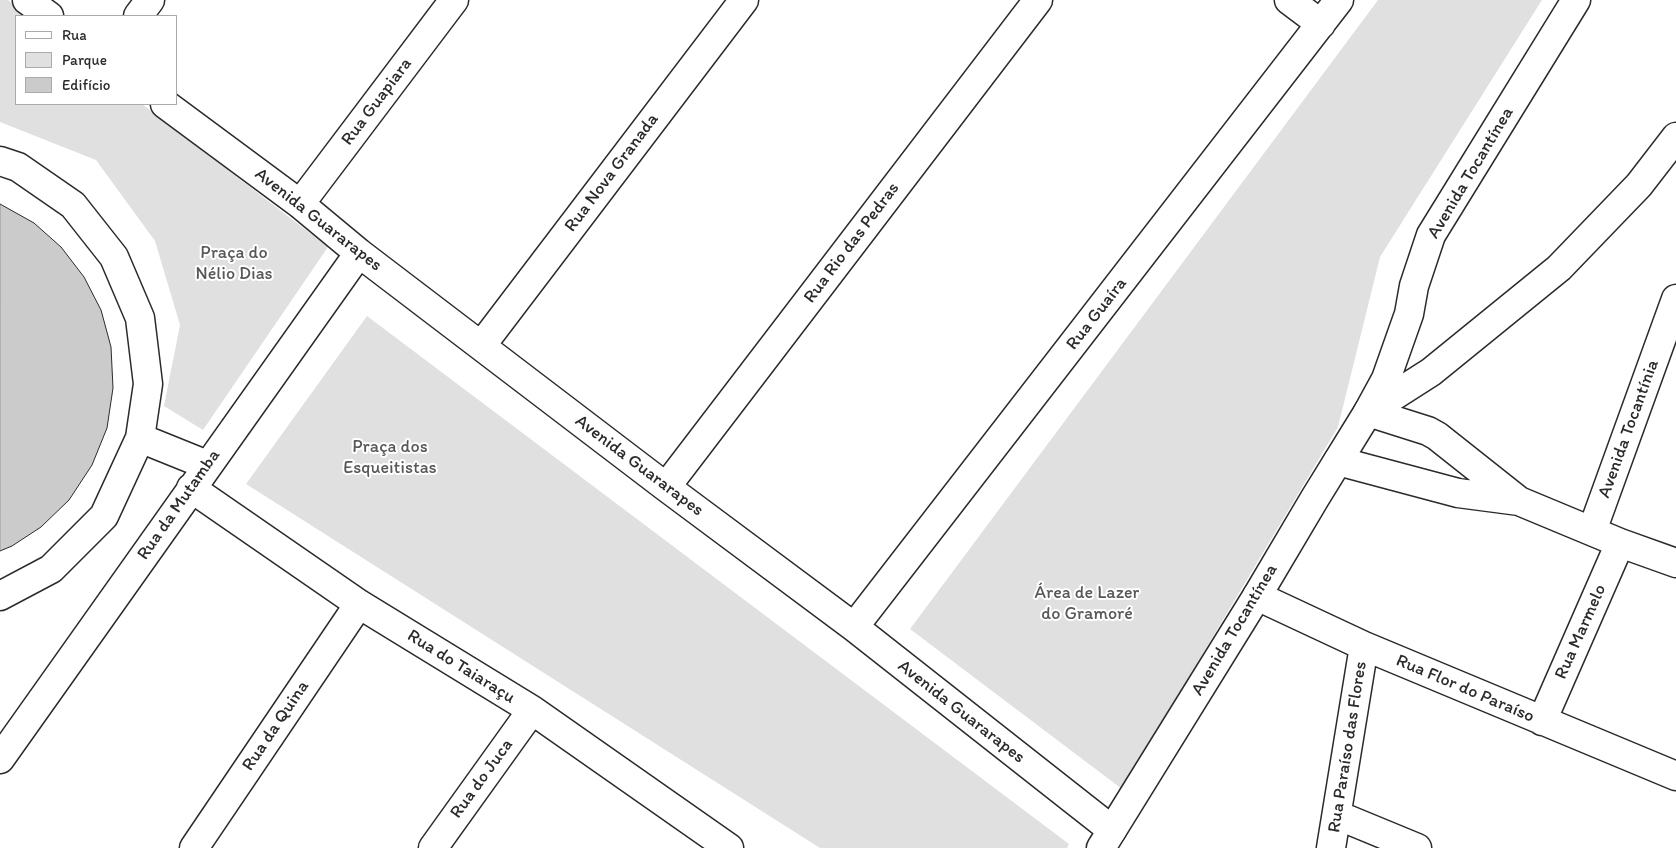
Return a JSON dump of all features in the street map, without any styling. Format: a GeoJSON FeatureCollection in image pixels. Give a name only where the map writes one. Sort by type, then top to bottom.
{"type":"FeatureCollection","features":[{"type":"Feature","properties":{"kind":"street"},"geometry":{"type":"LineString","coordinates":[[27,0],[48,15]]}},
{"type":"Feature","properties":{"kind":"street"},"geometry":{"type":"LineString","coordinates":[[139,15],[150,0]]}},
{"type":"Feature","properties":{"kind":"street","name":"Rua Guapiara"},"geometry":{"type":"LineString","coordinates":[[300,204],[454,0]]}},
{"type":"Feature","properties":{"kind":"street","name":"Rua Nova Granada"},"geometry":{"type":"LineString","coordinates":[[481,346],[744,0]]}},
{"type":"Feature","properties":{"kind":"street","name":"Rua Rio das Pedras"},"geometry":{"type":"LineString","coordinates":[[666,487],[1038,0]]}},
{"type":"Feature","properties":{"kind":"street"},"geometry":{"type":"LineString","coordinates":[[1289,0],[1321,24]]}},
{"type":"Feature","properties":{"kind":"street","name":"Rua Guaíra"},"geometry":{"type":"LineString","coordinates":[[854,627],[1339,0]]}},
{"type":"Feature","properties":{"kind":"street","name":"Avenida Tocantínea"},"geometry":{"type":"LineString","coordinates":[[1106,839],[1258,596],[1368,412],[1386,379],[1409,314],[1414,286],[1431,235],[1576,0]]}},
{"type":"Feature","properties":{"kind":"street","name":"Avenida Guararapes"},"geometry":{"type":"LineString","coordinates":[[166,105],[300,204],[358,253],[666,487],[854,627],[1106,839]]}},
{"type":"Feature","properties":{"kind":"street","name":"Avenida Tocantínea"},"geometry":{"type":"LineString","coordinates":[[1368,412],[1431,372],[1559,268],[1639,185],[1676,137]]}},
{"type":"Feature","properties":{"kind":"street"},"geometry":{"type":"LineString","coordinates":[[0,161],[18,167],[73,205],[114,257],[140,318],[148,384],[140,438],[104,516],[51,569],[0,596]]}},
{"type":"Feature","properties":{"kind":"street","name":"Rua da Mutamba"},"geometry":{"type":"LineString","coordinates":[[0,759],[358,253]]}},
{"type":"Feature","properties":{"kind":"street","name":"Avenida Tocantínia"},"geometry":{"type":"LineString","coordinates":[[1592,531],[1676,299]]}},
{"type":"Feature","properties":{"kind":"street"},"geometry":{"type":"LineString","coordinates":[[1368,412],[1437,436],[1519,501]]}},
{"type":"Feature","properties":{"kind":"street"},"geometry":{"type":"LineString","coordinates":[[140,438],[207,465]]}},
{"type":"Feature","properties":{"kind":"street"},"geometry":{"type":"LineString","coordinates":[[1338,461],[1458,494],[1519,501],[1620,543],[1676,563]]}},
{"type":"Feature","properties":{"kind":"street","name":"Rua do Taiaraçu"},"geometry":{"type":"LineString","coordinates":[[191,488],[359,604],[532,710],[700,840],[729,848]]}},
{"type":"Feature","properties":{"kind":"street","name":"Rua Marmelo"},"geometry":{"type":"LineString","coordinates":[[1542,721],[1620,543]]}},
{"type":"Feature","properties":{"kind":"street","name":"Rua Flor do Paraíso"},"geometry":{"type":"LineString","coordinates":[[1258,596],[1364,646],[1676,776]]}},
{"type":"Feature","properties":{"kind":"street","name":"Rua da Quina"},"geometry":{"type":"LineString","coordinates":[[194,848],[359,604]]}},
{"type":"Feature","properties":{"kind":"street","name":"Rua Paraíso das Flores"},"geometry":{"type":"LineString","coordinates":[[1331,848],[1364,646]]}},
{"type":"Feature","properties":{"kind":"street","name":"Rua do Juca"},"geometry":{"type":"LineString","coordinates":[[433,848],[532,710]]}},
{"type":"Feature","properties":{"kind":"street"},"geometry":{"type":"LineString","coordinates":[[1337,815],[1417,848]]}},
{"type":"Feature","properties":{"kind":"green space","name":"Praça do Nélio Dias"},"geometry":{"type":"Polygon","coordinates":[[[0,0],[8,0],[28,15],[15,15],[15,105],[143,105],[328,247],[203,430],[164,406],[180,325],[155,241],[96,160],[0,122],[0,0]]]}},
{"type":"Feature","properties":{"kind":"green space","name":"Área de Lazer do Gramoré"},"geometry":{"type":"Polygon","coordinates":[[[1378,0],[1542,0],[1380,257],[1338,427],[1122,789],[910,629],[1378,0]]]}},
{"type":"Feature","properties":{"kind":"green space","name":"Praça dos Esqueitistas"},"geometry":{"type":"Polygon","coordinates":[[[367,316],[1069,844],[1067,848],[820,848],[246,484],[367,316]]]}},
{"type":"Feature","properties":{"kind":"building"},"geometry":{"type":"Polygon","coordinates":[[[0,204],[34,223],[61,247],[84,277],[101,310],[111,347],[113,388],[107,428],[92,465],[69,500],[41,527],[12,546],[0,551],[0,204]]]}}]}
